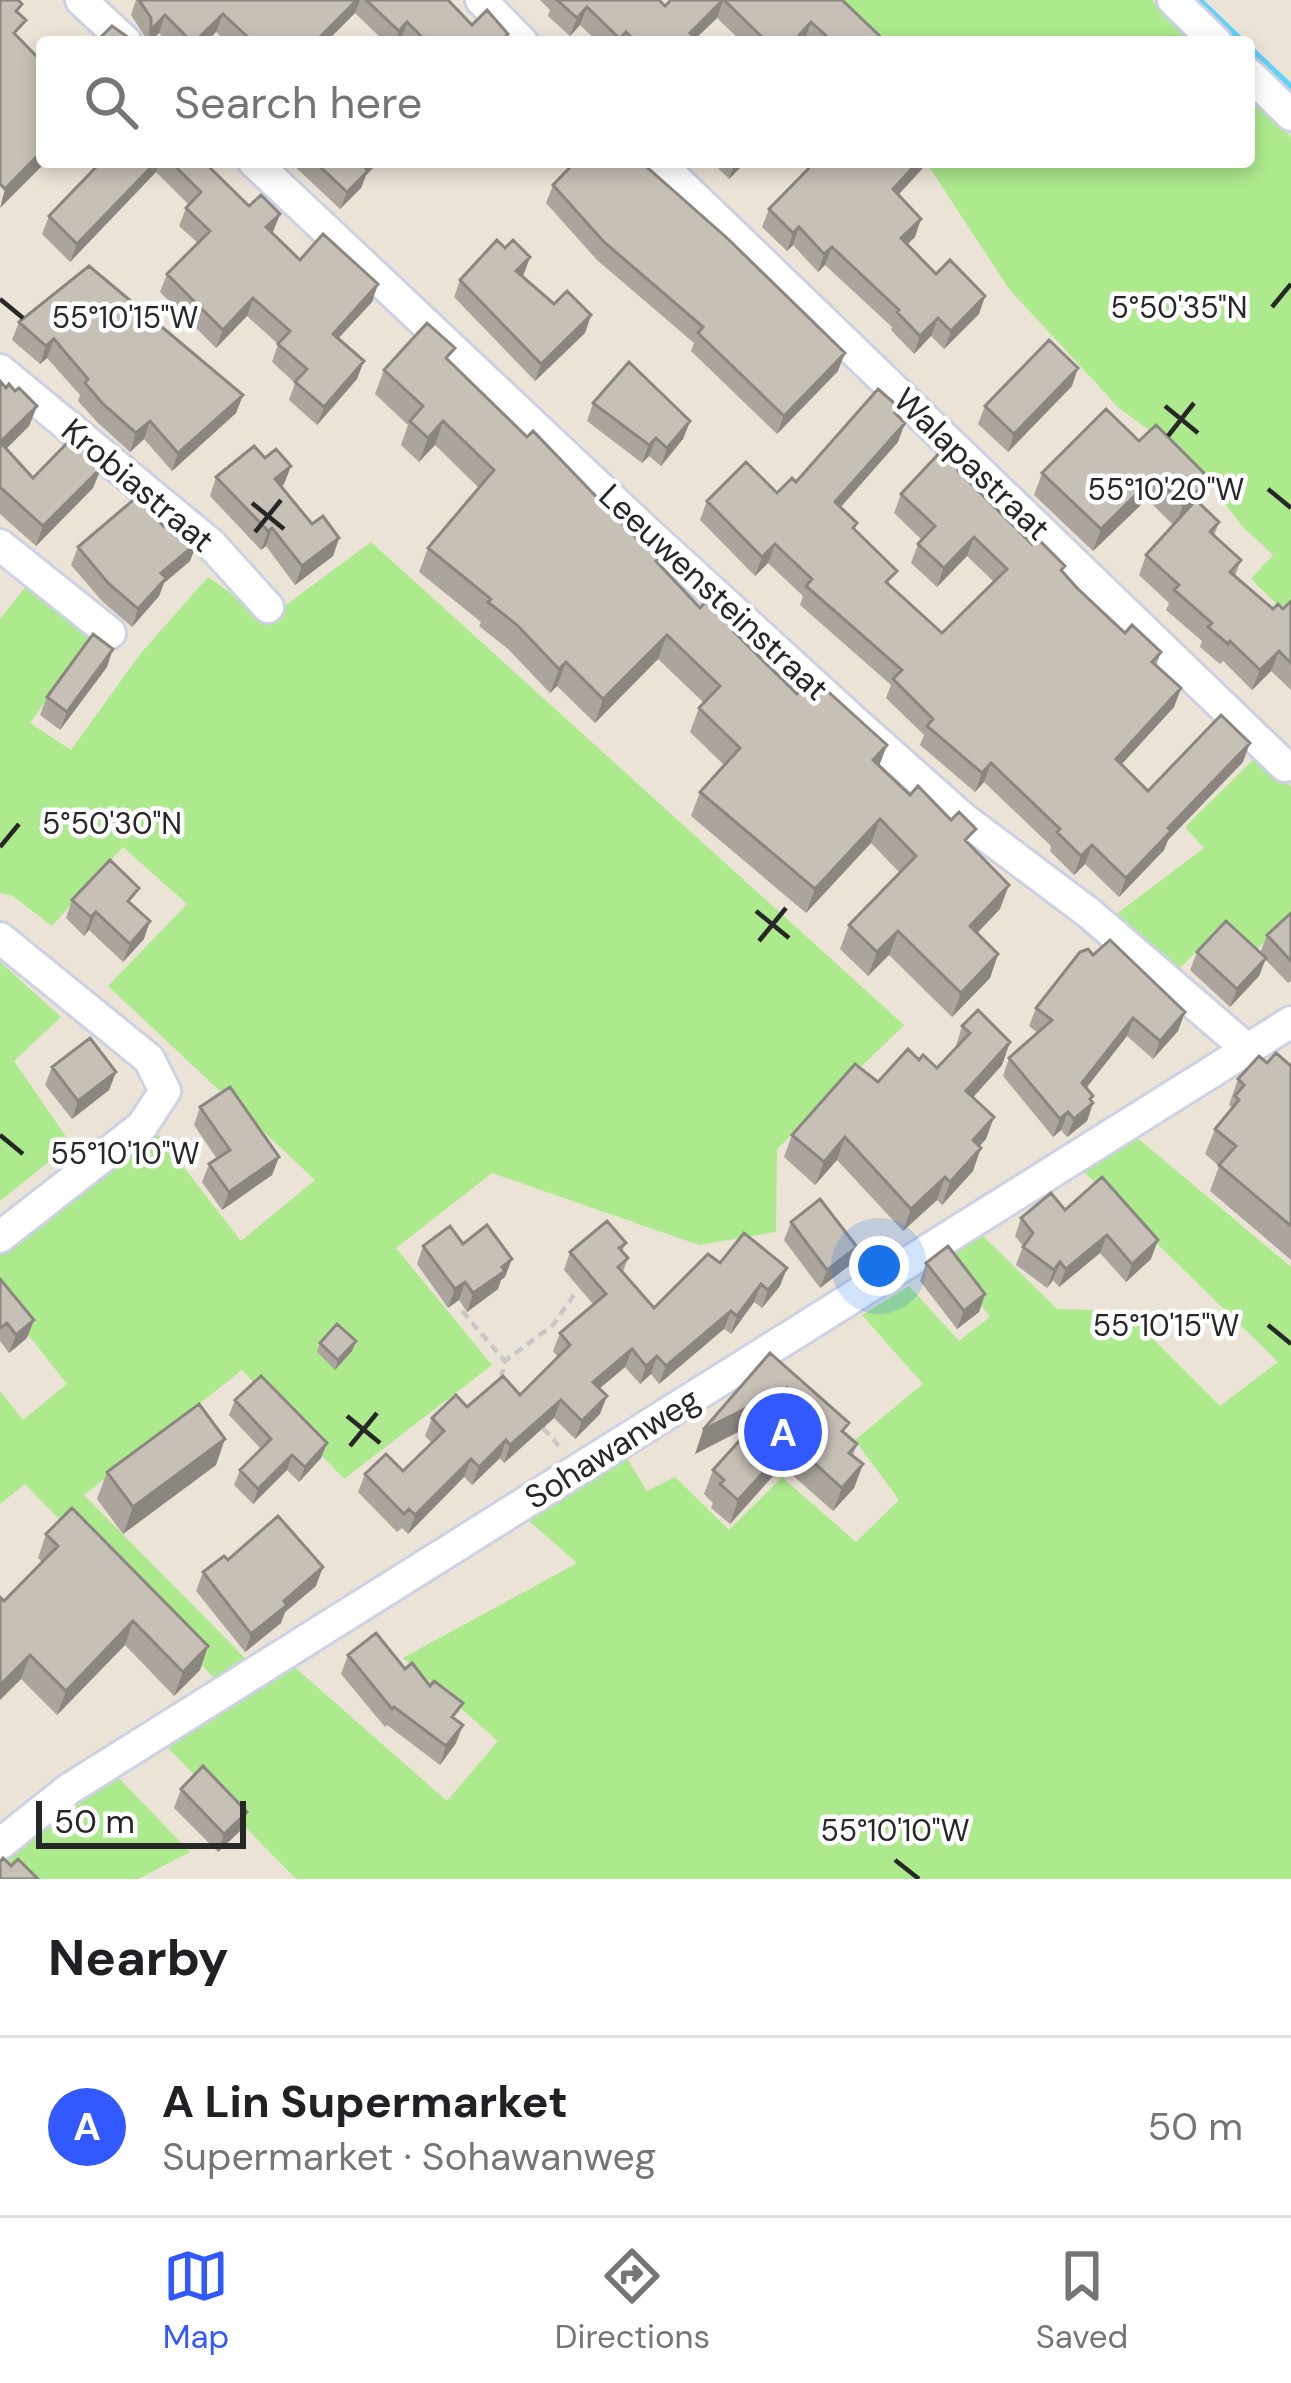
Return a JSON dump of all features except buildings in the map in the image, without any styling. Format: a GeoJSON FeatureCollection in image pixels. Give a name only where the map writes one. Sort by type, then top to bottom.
{"type":"FeatureCollection","features":[{"type":"Feature","properties":{"kind":"street"},"geometry":{"type":"LineString","coordinates":[[81,0],[120,36]]}},
{"type":"Feature","properties":{"kind":"street"},"geometry":{"type":"LineString","coordinates":[[481,0],[516,36]]}},
{"type":"Feature","properties":{"kind":"street"},"geometry":{"type":"LineString","coordinates":[[1174,0],[1210,36]]}},
{"type":"Feature","properties":{"kind":"street"},"geometry":{"type":"LineString","coordinates":[[1255,80],[1291,115]]}},
{"type":"Feature","properties":{"kind":"street","name":"Leeuwensteinstraat"},"geometry":{"type":"LineString","coordinates":[[260,168],[872,737],[964,819],[1089,914],[1247,1048]]}},
{"type":"Feature","properties":{"kind":"street","name":"Walapastraat"},"geometry":{"type":"LineString","coordinates":[[664,168],[1285,766]]}},
{"type":"Feature","properties":{"kind":"street","name":"Krobiastraat"},"geometry":{"type":"LineString","coordinates":[[0,370],[211,544],[268,607]]}},
{"type":"Feature","properties":{"kind":"street"},"geometry":{"type":"LineString","coordinates":[[0,545],[110,634]]}},
{"type":"Feature","properties":{"kind":"street"},"geometry":{"type":"LineString","coordinates":[[0,938],[148,1059],[165,1091],[142,1126],[0,1237]]}},
{"type":"Feature","properties":{"kind":"street","name":"Sohawanweg"},"geometry":{"type":"LineString","coordinates":[[0,1844],[69,1789],[1291,1022]]}},
{"type":"Feature","properties":{"kind":"path"},"geometry":{"type":"LineString","coordinates":[[501,1380],[505,1361],[553,1325],[574,1295]]}},
{"type":"Feature","properties":{"kind":"path"},"geometry":{"type":"LineString","coordinates":[[462,1311],[505,1361]]}},
{"type":"Feature","properties":{"kind":"path"},"geometry":{"type":"LineString","coordinates":[[532,1415],[579,1468]]}},
{"type":"Feature","properties":{"kind":"green space"},"geometry":{"type":"Polygon","coordinates":[[[831,0],[1152,0],[1188,36],[869,36],[831,0]]]}},
{"type":"Feature","properties":{"kind":"green space"},"geometry":{"type":"Polygon","coordinates":[[[1255,102],[1291,137],[1291,606],[1285,612],[1251,579],[1273,555],[1243,527],[1195,465],[1118,407],[1009,289],[930,168],[1255,168],[1255,102]]]}},
{"type":"Feature","properties":{"kind":"green space"},"geometry":{"type":"Polygon","coordinates":[[[371,542],[904,1025],[777,1149],[776,1232],[699,1245],[492,1173],[396,1248],[492,1365],[344,1479],[242,1370],[84,1495],[249,1662],[219,1683],[25,1484],[0,1504],[0,1391],[23,1420],[67,1384],[0,1299],[0,1251],[154,1129],[241,1241],[315,1180],[108,986],[187,904],[123,847],[52,926],[13,896],[0,893],[0,619],[31,580],[95,633],[30,723],[71,750],[141,653],[208,577],[267,619],[371,542]]]}},
{"type":"Feature","properties":{"kind":"green space"},"geometry":{"type":"Polygon","coordinates":[[[1257,756],[1291,787],[1291,916],[1248,958],[1218,930],[1177,971],[1114,916],[1204,848],[1185,827],[1257,756]]]}},
{"type":"Feature","properties":{"kind":"green space"},"geometry":{"type":"Polygon","coordinates":[[[0,962],[61,1017],[14,1061],[71,1144],[0,1201],[0,962]]]}},
{"type":"Feature","properties":{"kind":"green space"},"geometry":{"type":"Polygon","coordinates":[[[1135,1136],[1291,1267],[1291,1879],[296,1879],[166,1746],[291,1664],[447,1801],[498,1741],[403,1658],[577,1563],[526,1518],[626,1457],[647,1491],[675,1477],[729,1530],[782,1477],[856,1542],[899,1500],[855,1440],[923,1384],[862,1315],[909,1286],[959,1341],[990,1317],[943,1255],[980,1233],[1057,1309],[1125,1311],[1220,1406],[1278,1362],[1082,1170],[1135,1136]]]}},
{"type":"Feature","properties":{"kind":"green space"},"geometry":{"type":"Polygon","coordinates":[[[116,1775],[190,1852],[138,1879],[25,1879],[1,1857],[64,1806],[116,1775]]]}},
{"type":"Feature","properties":{"kind":"waterway"},"geometry":{"type":"LineString","coordinates":[[1197,0],[1235,36]]}},
{"type":"Feature","properties":{"kind":"waterway"},"geometry":{"type":"LineString","coordinates":[[1255,55],[1291,89]]}},
{"type":"Feature","properties":{"kind":"place","name":"A Lin Supermarket"},"geometry":{"type":"Point","coordinates":[783,1432]}}]}
